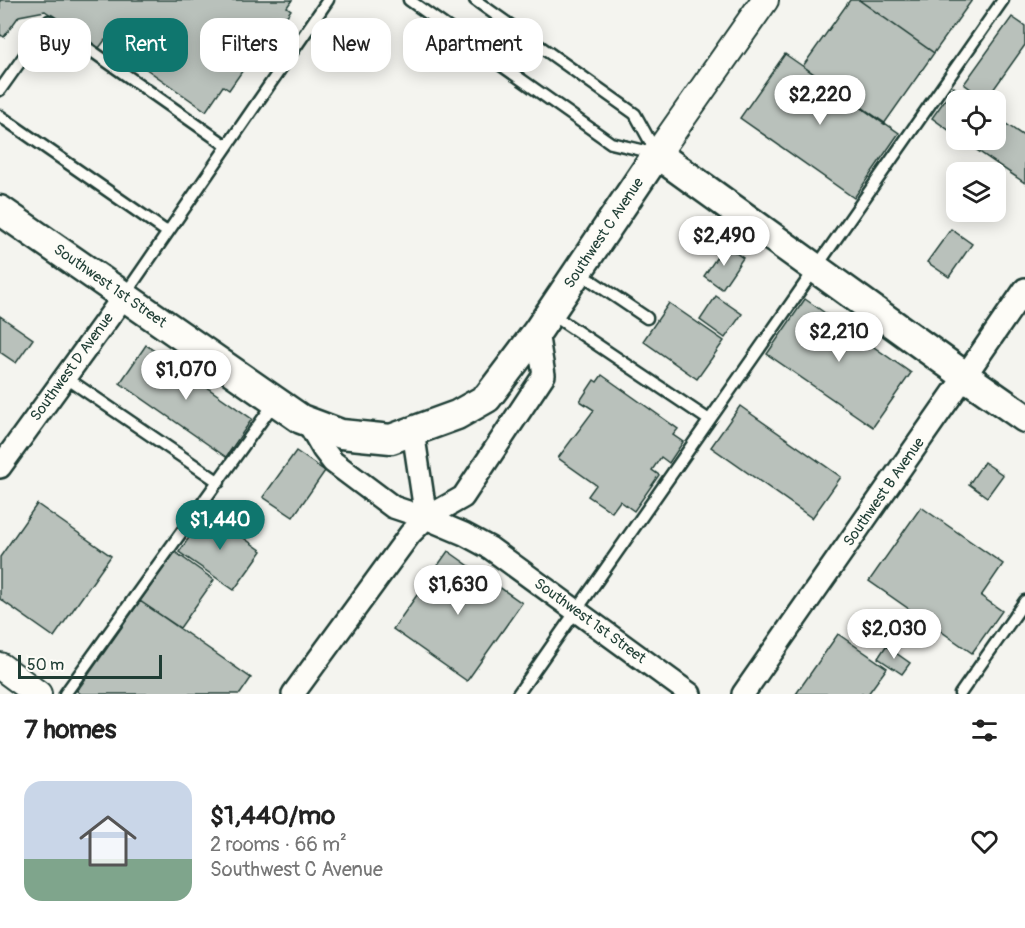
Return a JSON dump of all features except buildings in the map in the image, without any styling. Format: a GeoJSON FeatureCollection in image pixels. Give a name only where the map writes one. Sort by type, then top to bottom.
{"type":"FeatureCollection","features":[{"type":"Feature","properties":{"kind":"main road"},"geometry":{"type":"LineString","coordinates":[[657,154],[1025,418]]}},
{"type":"Feature","properties":{"kind":"main road","name":"Southwest C Avenue"},"geometry":{"type":"LineString","coordinates":[[413,431],[457,415],[487,398],[544,323],[657,154]]}},
{"type":"Feature","properties":{"kind":"main road","name":"Southwest 1st Street"},"geometry":{"type":"LineString","coordinates":[[0,210],[301,419],[341,434],[391,439],[413,431]]}},
{"type":"Feature","properties":{"kind":"street","name":"Southwest C Avenue"},"geometry":{"type":"LineString","coordinates":[[657,154],[765,0]]}},
{"type":"Feature","properties":{"kind":"street","name":"Southwest B Avenue"},"geometry":{"type":"LineString","coordinates":[[742,694],[1023,294]]}},
{"type":"Feature","properties":{"kind":"street","name":"Southwest D Avenue"},"geometry":{"type":"LineString","coordinates":[[0,467],[124,296]]}},
{"type":"Feature","properties":{"kind":"street"},"geometry":{"type":"LineString","coordinates":[[293,694],[410,534],[426,518],[463,497],[544,375],[544,323]]}},
{"type":"Feature","properties":{"kind":"street","name":"Southwest 1st Street"},"geometry":{"type":"LineString","coordinates":[[308,421],[333,462],[393,507],[464,534],[490,548],[690,694]]}},
{"type":"Feature","properties":{"kind":"street"},"geometry":{"type":"LineString","coordinates":[[413,431],[426,518]]}},
{"type":"Feature","properties":{"kind":"street"},"geometry":{"type":"LineString","coordinates":[[0,666],[38,694]]}},
{"type":"Feature","properties":{"kind":"lane"},"geometry":{"type":"LineString","coordinates":[[124,296],[328,0]]}},
{"type":"Feature","properties":{"kind":"lane"},"geometry":{"type":"LineString","coordinates":[[409,0],[611,143],[657,154]]}},
{"type":"Feature","properties":{"kind":"lane"},"geometry":{"type":"LineString","coordinates":[[475,0],[635,114],[657,154]]}},
{"type":"Feature","properties":{"kind":"lane"},"geometry":{"type":"LineString","coordinates":[[518,694],[1003,0]]}},
{"type":"Feature","properties":{"kind":"lane"},"geometry":{"type":"LineString","coordinates":[[0,90],[49,21],[227,146]]}},
{"type":"Feature","properties":{"kind":"lane"},"geometry":{"type":"LineString","coordinates":[[0,116],[167,232]]}},
{"type":"Feature","properties":{"kind":"lane"},"geometry":{"type":"LineString","coordinates":[[578,272],[647,318]]}},
{"type":"Feature","properties":{"kind":"lane"},"geometry":{"type":"LineString","coordinates":[[544,323],[709,420]]}},
{"type":"Feature","properties":{"kind":"lane"},"geometry":{"type":"LineString","coordinates":[[65,377],[219,482]]}},
{"type":"Feature","properties":{"kind":"lane"},"geometry":{"type":"LineString","coordinates":[[65,694],[276,401]]}},
{"type":"Feature","properties":{"kind":"lane"},"geometry":{"type":"LineString","coordinates":[[960,694],[1025,601]]}}]}
